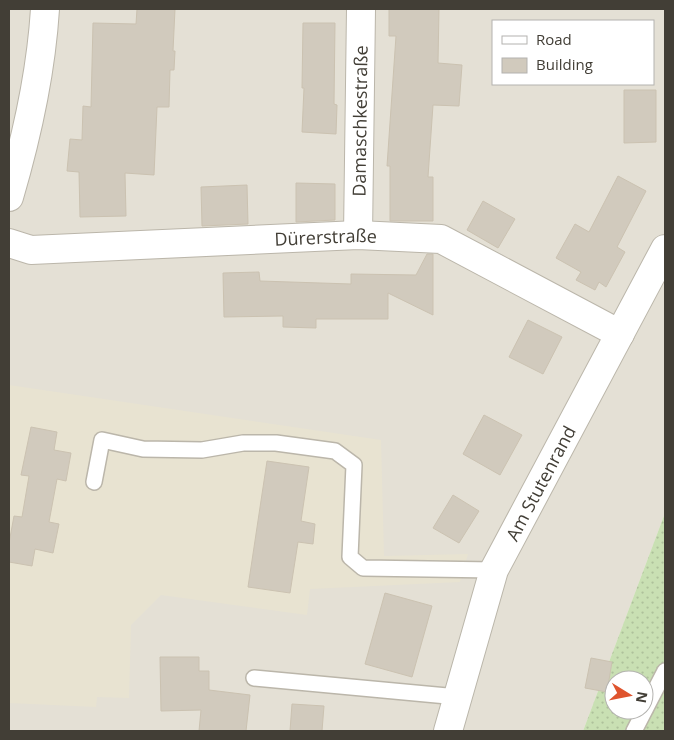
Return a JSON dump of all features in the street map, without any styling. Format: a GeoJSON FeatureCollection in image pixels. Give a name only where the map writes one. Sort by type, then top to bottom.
{"type":"FeatureCollection","features":[{"type":"Feature","properties":{"kind":"street"},"geometry":{"type":"LineString","coordinates":[[9,198],[31,110],[45,9]]}},
{"type":"Feature","properties":{"kind":"street","name":"Damaschkestraße"},"geometry":{"type":"LineString","coordinates":[[358,235],[361,9]]}},
{"type":"Feature","properties":{"kind":"street","name":"Dürerstraße"},"geometry":{"type":"LineString","coordinates":[[9,243],[31,250],[358,235],[441,238],[620,334]]}},
{"type":"Feature","properties":{"kind":"street","name":"Am Stutenrand"},"geometry":{"type":"LineString","coordinates":[[448,731],[494,570],[665,249]]}},
{"type":"Feature","properties":{"kind":"lane"},"geometry":{"type":"LineString","coordinates":[[94,482],[102,440],[143,449],[202,450],[243,443],[276,443],[335,451],[354,465],[350,557],[363,568],[494,570]]}},
{"type":"Feature","properties":{"kind":"lane"},"geometry":{"type":"LineString","coordinates":[[634,731],[665,671]]}},
{"type":"Feature","properties":{"kind":"lane"},"geometry":{"type":"LineString","coordinates":[[254,678],[458,697]]}},
{"type":"Feature","properties":{"kind":"shaded area"},"geometry":{"type":"Polygon","coordinates":[[[9,9],[665,9],[665,513],[606,670],[604,670],[604,675],[583,731],[9,731],[9,9]]]}},
{"type":"Feature","properties":{"kind":"shaded area"},"geometry":{"type":"Polygon","coordinates":[[[9,385],[381,440],[384,556],[468,554],[460,582],[310,589],[307,615],[161,595],[131,625],[129,698],[97,697],[96,707],[9,703],[9,385]]]}},
{"type":"Feature","properties":{"kind":"green space"},"geometry":{"type":"Polygon","coordinates":[[[665,513],[665,731],[583,731],[604,675],[604,720],[654,720],[654,670],[606,670],[665,513]]]}},
{"type":"Feature","properties":{"kind":"building"},"geometry":{"type":"Polygon","coordinates":[[[137,9],[175,9],[174,70],[170,70],[169,107],[157,107],[154,175],[125,173],[126,216],[80,217],[79,172],[67,171],[70,139],[82,140],[83,106],[91,107],[93,23],[136,24],[137,9]]]}},
{"type":"Feature","properties":{"kind":"building"},"geometry":{"type":"Polygon","coordinates":[[[389,9],[439,9],[438,63],[462,65],[459,106],[433,105],[428,177],[433,177],[433,221],[390,221],[390,166],[387,166],[396,36],[389,36],[389,9]]]}},
{"type":"Feature","properties":{"kind":"building"},"geometry":{"type":"Polygon","coordinates":[[[303,23],[335,23],[334,104],[337,105],[336,134],[302,132],[304,88],[302,88],[303,23]]]}},
{"type":"Feature","properties":{"kind":"building"},"geometry":{"type":"Polygon","coordinates":[[[624,90],[656,90],[656,142],[624,143],[624,90]]]}},
{"type":"Feature","properties":{"kind":"building"},"geometry":{"type":"Polygon","coordinates":[[[618,176],[646,191],[617,247],[625,252],[606,287],[599,282],[595,290],[576,280],[581,272],[556,258],[575,224],[589,232],[618,176]]]}},
{"type":"Feature","properties":{"kind":"building"},"geometry":{"type":"Polygon","coordinates":[[[296,183],[335,184],[335,220],[296,222],[296,183]]]}},
{"type":"Feature","properties":{"kind":"building"},"geometry":{"type":"Polygon","coordinates":[[[247,185],[248,224],[202,226],[201,187],[247,185]]]}},
{"type":"Feature","properties":{"kind":"building"},"geometry":{"type":"Polygon","coordinates":[[[483,201],[515,219],[498,248],[467,230],[483,201]]]}},
{"type":"Feature","properties":{"kind":"building"},"geometry":{"type":"Polygon","coordinates":[[[427,254],[433,254],[433,315],[388,293],[388,319],[316,319],[316,328],[283,327],[283,316],[224,317],[223,273],[259,272],[260,281],[351,284],[351,274],[416,275],[427,254]]]}},
{"type":"Feature","properties":{"kind":"building"},"geometry":{"type":"Polygon","coordinates":[[[528,320],[562,337],[543,374],[509,357],[528,320]]]}},
{"type":"Feature","properties":{"kind":"building"},"geometry":{"type":"Polygon","coordinates":[[[484,415],[522,435],[500,475],[463,454],[484,415]]]}},
{"type":"Feature","properties":{"kind":"building"},"geometry":{"type":"Polygon","coordinates":[[[31,427],[57,432],[54,450],[71,453],[66,481],[57,479],[49,522],[59,524],[53,553],[35,549],[32,566],[9,562],[9,543],[14,516],[22,517],[29,476],[21,475],[31,427]]]}},
{"type":"Feature","properties":{"kind":"building"},"geometry":{"type":"Polygon","coordinates":[[[267,461],[309,467],[301,521],[315,524],[313,544],[298,542],[290,593],[248,587],[267,461]]]}},
{"type":"Feature","properties":{"kind":"building"},"geometry":{"type":"Polygon","coordinates":[[[453,495],[479,511],[459,543],[433,528],[453,495]]]}},
{"type":"Feature","properties":{"kind":"building"},"geometry":{"type":"Polygon","coordinates":[[[385,593],[432,606],[412,677],[365,664],[385,593]]]}},
{"type":"Feature","properties":{"kind":"building"},"geometry":{"type":"Polygon","coordinates":[[[160,657],[199,657],[199,671],[209,671],[209,690],[250,695],[246,731],[199,731],[201,710],[161,711],[160,657]]]}},
{"type":"Feature","properties":{"kind":"building"},"geometry":{"type":"Polygon","coordinates":[[[591,658],[612,662],[611,670],[604,670],[604,691],[585,688],[591,658]]]}},
{"type":"Feature","properties":{"kind":"building"},"geometry":{"type":"Polygon","coordinates":[[[292,704],[324,706],[322,731],[290,731],[292,704]]]}}]}
